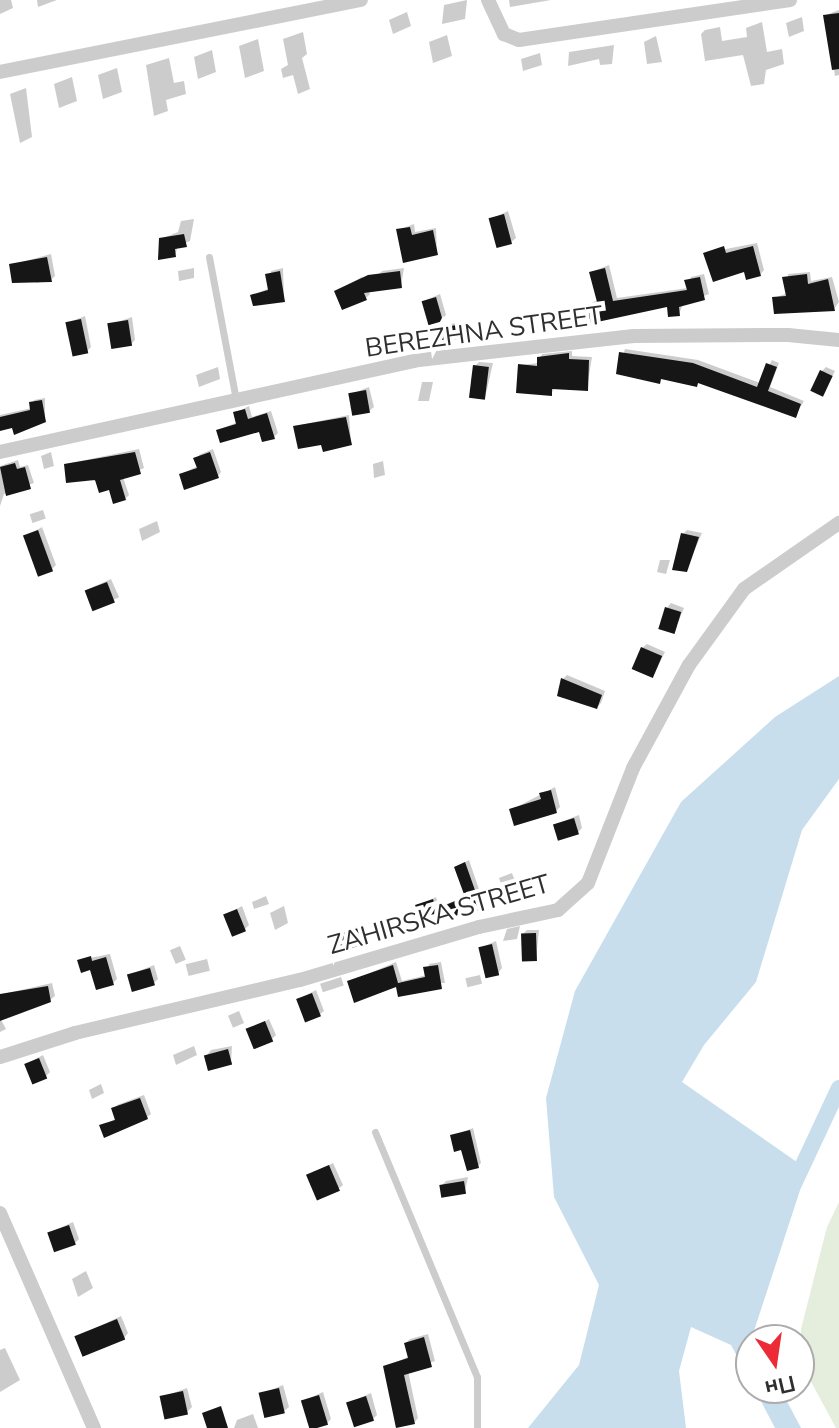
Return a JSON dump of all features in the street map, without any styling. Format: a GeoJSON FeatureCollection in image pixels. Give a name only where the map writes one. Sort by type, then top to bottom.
{"type":"FeatureCollection","features":[{"type":"Feature","properties":{"kind":"street"},"geometry":{"type":"LineString","coordinates":[[0,72],[361,0]]}},
{"type":"Feature","properties":{"kind":"street"},"geometry":{"type":"LineString","coordinates":[[488,0],[504,34],[519,40],[790,0]]}},
{"type":"Feature","properties":{"kind":"street","name":"BEREZHNA STREET"},"geometry":{"type":"LineString","coordinates":[[0,452],[419,360],[634,336],[839,340]]}},
{"type":"Feature","properties":{"kind":"street","name":"ZAHIRSKA STREET"},"geometry":{"type":"LineString","coordinates":[[0,1057],[558,910],[588,883],[633,768],[689,665],[744,589],[839,523]]}},
{"type":"Feature","properties":{"kind":"street"},"geometry":{"type":"LineString","coordinates":[[0,1213],[94,1428]]}},
{"type":"Feature","properties":{"kind":"lane"},"geometry":{"type":"LineString","coordinates":[[209,257],[236,400]]}},
{"type":"Feature","properties":{"kind":"lane"},"geometry":{"type":"LineString","coordinates":[[375,1132],[477,1377],[477,1428]]}},
{"type":"Feature","properties":{"kind":"green space"},"geometry":{"type":"Polygon","coordinates":[[[839,1202],[839,1428],[836,1428],[815,1389],[815,1324],[802,1324],[827,1227],[839,1202]]]}},
{"type":"Feature","properties":{"kind":"water"},"geometry":{"type":"Polygon","coordinates":[[[839,676],[839,779],[802,830],[756,982],[704,1045],[682,1082],[807,1169],[756,1324],[735,1324],[735,1352],[731,1345],[691,1327],[679,1371],[686,1428],[528,1428],[579,1365],[599,1285],[554,1197],[546,1098],[575,991],[681,802],[775,717],[839,676]]]}},
{"type":"Feature","properties":{"kind":"water"},"geometry":{"type":"Polygon","coordinates":[[[762,1404],[788,1404],[801,1428],[775,1428],[762,1404]]]}},
{"type":"Feature","properties":{"kind":"building"},"geometry":{"type":"Polygon","coordinates":[[[839,13],[839,69],[832,70],[823,15],[839,13]]]}},
{"type":"Feature","properties":{"kind":"building"},"geometry":{"type":"Polygon","coordinates":[[[504,214],[512,244],[497,248],[489,218],[504,214]]]}},
{"type":"Feature","properties":{"kind":"building"},"geometry":{"type":"Polygon","coordinates":[[[410,227],[412,235],[433,230],[438,255],[403,263],[396,229],[410,227]]]}},
{"type":"Feature","properties":{"kind":"building"},"geometry":{"type":"Polygon","coordinates":[[[184,234],[187,247],[175,249],[176,257],[158,260],[159,238],[184,234]]]}},
{"type":"Feature","properties":{"kind":"building"},"geometry":{"type":"Polygon","coordinates":[[[724,246],[726,253],[753,246],[761,276],[746,280],[744,272],[713,282],[703,253],[724,246]]]}},
{"type":"Feature","properties":{"kind":"building"},"geometry":{"type":"Polygon","coordinates":[[[47,257],[52,282],[12,283],[9,264],[47,257]]]}},
{"type":"Feature","properties":{"kind":"building"},"geometry":{"type":"Polygon","coordinates":[[[605,268],[613,301],[687,290],[684,280],[700,277],[705,300],[679,307],[680,316],[668,317],[667,307],[588,324],[584,305],[597,302],[589,272],[605,268]]]}},
{"type":"Feature","properties":{"kind":"building"},"geometry":{"type":"Polygon","coordinates":[[[280,271],[285,302],[253,306],[250,295],[268,290],[265,274],[280,271]]]}},
{"type":"Feature","properties":{"kind":"building"},"geometry":{"type":"Polygon","coordinates":[[[400,271],[402,288],[364,293],[367,300],[342,310],[334,291],[368,275],[400,271]]]}},
{"type":"Feature","properties":{"kind":"building"},"geometry":{"type":"Polygon","coordinates":[[[807,274],[808,284],[828,279],[835,311],[774,314],[772,297],[786,296],[782,277],[807,274]]]}},
{"type":"Feature","properties":{"kind":"building"},"geometry":{"type":"Polygon","coordinates":[[[436,297],[443,321],[428,325],[422,301],[436,297]]]}},
{"type":"Feature","properties":{"kind":"building"},"geometry":{"type":"Polygon","coordinates":[[[81,319],[88,353],[73,357],[65,322],[81,319]]]}},
{"type":"Feature","properties":{"kind":"building"},"geometry":{"type":"Polygon","coordinates":[[[128,320],[132,346],[111,349],[107,323],[128,320]]]}},
{"type":"Feature","properties":{"kind":"building"},"geometry":{"type":"Polygon","coordinates":[[[461,324],[464,338],[438,343],[435,330],[461,324]]]}},
{"type":"Feature","properties":{"kind":"building"},"geometry":{"type":"Polygon","coordinates":[[[619,352],[693,363],[757,387],[766,363],[777,367],[768,391],[801,404],[796,418],[698,383],[697,387],[661,379],[660,384],[616,374],[619,352]]]}},
{"type":"Feature","properties":{"kind":"building"},"geometry":{"type":"Polygon","coordinates":[[[569,353],[569,359],[589,360],[588,391],[552,389],[552,396],[516,393],[518,364],[537,366],[537,357],[569,353]]]}},
{"type":"Feature","properties":{"kind":"building"},"geometry":{"type":"Polygon","coordinates":[[[473,365],[489,367],[485,400],[469,398],[473,365]]]}},
{"type":"Feature","properties":{"kind":"building"},"geometry":{"type":"Polygon","coordinates":[[[820,370],[833,376],[823,397],[810,391],[820,370]]]}},
{"type":"Feature","properties":{"kind":"building"},"geometry":{"type":"Polygon","coordinates":[[[366,390],[370,413],[352,416],[348,393],[366,390]]]}},
{"type":"Feature","properties":{"kind":"building"},"geometry":{"type":"Polygon","coordinates":[[[42,400],[46,422],[14,435],[12,428],[0,431],[0,417],[30,410],[29,402],[42,400]]]}},
{"type":"Feature","properties":{"kind":"building"},"geometry":{"type":"Polygon","coordinates":[[[245,409],[248,419],[267,413],[275,439],[262,442],[259,432],[220,443],[216,430],[236,424],[233,412],[245,409]]]}},
{"type":"Feature","properties":{"kind":"building"},"geometry":{"type":"Polygon","coordinates":[[[346,417],[352,445],[323,452],[321,445],[298,449],[293,426],[346,417]]]}},
{"type":"Feature","properties":{"kind":"building"},"geometry":{"type":"Polygon","coordinates":[[[135,452],[141,474],[120,480],[126,500],[113,504],[109,490],[99,493],[95,480],[66,483],[64,464],[135,452]]]}},
{"type":"Feature","properties":{"kind":"building"},"geometry":{"type":"Polygon","coordinates":[[[210,452],[219,478],[184,490],[179,474],[197,468],[193,458],[210,452]]]}},
{"type":"Feature","properties":{"kind":"building"},"geometry":{"type":"Polygon","coordinates":[[[15,463],[17,469],[25,467],[31,489],[6,496],[0,467],[15,463]]]}},
{"type":"Feature","properties":{"kind":"building"},"geometry":{"type":"Polygon","coordinates":[[[38,530],[53,571],[38,577],[23,535],[38,530]]]}},
{"type":"Feature","properties":{"kind":"building"},"geometry":{"type":"Polygon","coordinates":[[[681,533],[699,537],[687,572],[672,570],[681,533]]]}},
{"type":"Feature","properties":{"kind":"building"},"geometry":{"type":"Polygon","coordinates":[[[107,582],[115,603],[92,611],[85,591],[107,582]]]}},
{"type":"Feature","properties":{"kind":"building"},"geometry":{"type":"Polygon","coordinates":[[[665,607],[681,612],[675,634],[658,629],[665,607]]]}},
{"type":"Feature","properties":{"kind":"building"},"geometry":{"type":"Polygon","coordinates":[[[641,647],[662,656],[653,678],[632,669],[641,647]]]}},
{"type":"Feature","properties":{"kind":"building"},"geometry":{"type":"Polygon","coordinates":[[[561,678],[602,695],[597,709],[557,696],[561,678]]]}},
{"type":"Feature","properties":{"kind":"building"},"geometry":{"type":"Polygon","coordinates":[[[551,790],[557,813],[514,826],[509,809],[541,799],[539,793],[551,790]]]}},
{"type":"Feature","properties":{"kind":"building"},"geometry":{"type":"Polygon","coordinates":[[[574,818],[579,834],[558,841],[553,824],[574,818]]]}},
{"type":"Feature","properties":{"kind":"building"},"geometry":{"type":"Polygon","coordinates":[[[465,862],[482,910],[396,929],[393,918],[417,910],[415,905],[433,899],[436,909],[465,897],[454,867],[465,862]]]}},
{"type":"Feature","properties":{"kind":"building"},"geometry":{"type":"Polygon","coordinates":[[[237,909],[246,931],[232,937],[223,915],[237,909]]]}},
{"type":"Feature","properties":{"kind":"building"},"geometry":{"type":"Polygon","coordinates":[[[359,928],[364,944],[339,952],[334,936],[359,928]]]}},
{"type":"Feature","properties":{"kind":"building"},"geometry":{"type":"Polygon","coordinates":[[[536,933],[537,961],[522,962],[521,934],[536,933]]]}},
{"type":"Feature","properties":{"kind":"building"},"geometry":{"type":"Polygon","coordinates":[[[492,944],[499,975],[486,978],[478,947],[492,944]]]}},
{"type":"Feature","properties":{"kind":"building"},"geometry":{"type":"Polygon","coordinates":[[[91,956],[92,961],[106,957],[114,985],[96,990],[90,970],[81,973],[77,960],[91,956]]]}},
{"type":"Feature","properties":{"kind":"building"},"geometry":{"type":"Polygon","coordinates":[[[393,965],[398,983],[425,977],[423,967],[438,965],[442,989],[398,997],[396,987],[354,1003],[347,981],[393,965]]]}},
{"type":"Feature","properties":{"kind":"building"},"geometry":{"type":"Polygon","coordinates":[[[150,968],[155,985],[132,992],[127,975],[150,968]]]}},
{"type":"Feature","properties":{"kind":"building"},"geometry":{"type":"Polygon","coordinates":[[[48,986],[51,1002],[0,1021],[0,994],[48,986]]]}},
{"type":"Feature","properties":{"kind":"building"},"geometry":{"type":"Polygon","coordinates":[[[312,993],[321,1016],[305,1022],[296,999],[312,993]]]}},
{"type":"Feature","properties":{"kind":"building"},"geometry":{"type":"Polygon","coordinates":[[[265,1021],[273,1041],[254,1049],[246,1029],[265,1021]]]}},
{"type":"Feature","properties":{"kind":"building"},"geometry":{"type":"Polygon","coordinates":[[[228,1049],[232,1064],[208,1071],[204,1055],[228,1049]]]}},
{"type":"Feature","properties":{"kind":"building"},"geometry":{"type":"Polygon","coordinates":[[[39,1058],[47,1078],[32,1084],[24,1064],[39,1058]]]}},
{"type":"Feature","properties":{"kind":"building"},"geometry":{"type":"Polygon","coordinates":[[[140,1098],[148,1119],[104,1138],[99,1125],[115,1120],[111,1108],[140,1098]]]}},
{"type":"Feature","properties":{"kind":"building"},"geometry":{"type":"Polygon","coordinates":[[[470,1130],[479,1168],[467,1171],[461,1150],[454,1152],[450,1135],[470,1130]]]}},
{"type":"Feature","properties":{"kind":"building"},"geometry":{"type":"Polygon","coordinates":[[[329,1165],[340,1191],[317,1201],[306,1175],[329,1165]]]}},
{"type":"Feature","properties":{"kind":"building"},"geometry":{"type":"Polygon","coordinates":[[[464,1181],[466,1194],[441,1198],[439,1185],[464,1181]]]}},
{"type":"Feature","properties":{"kind":"building"},"geometry":{"type":"Polygon","coordinates":[[[69,1225],[76,1245],[54,1252],[47,1232],[69,1225]]]}},
{"type":"Feature","properties":{"kind":"building"},"geometry":{"type":"Polygon","coordinates":[[[117,1319],[125,1339],[83,1357],[74,1336],[117,1319]]]}},
{"type":"Feature","properties":{"kind":"building"},"geometry":{"type":"Polygon","coordinates":[[[424,1337],[432,1367],[404,1375],[415,1424],[396,1428],[383,1366],[408,1358],[404,1343],[424,1337]]]}},
{"type":"Feature","properties":{"kind":"building"},"geometry":{"type":"Polygon","coordinates":[[[279,1388],[285,1413],[264,1418],[259,1393],[279,1388]]]}},
{"type":"Feature","properties":{"kind":"building"},"geometry":{"type":"Polygon","coordinates":[[[183,1391],[188,1414],[165,1419],[160,1396],[183,1391]]]}},
{"type":"Feature","properties":{"kind":"building"},"geometry":{"type":"Polygon","coordinates":[[[319,1395],[328,1425],[309,1428],[301,1401],[319,1395]]]}},
{"type":"Feature","properties":{"kind":"building"},"geometry":{"type":"Polygon","coordinates":[[[366,1396],[374,1421],[354,1427],[346,1402],[366,1396]]]}},
{"type":"Feature","properties":{"kind":"building"},"geometry":{"type":"Polygon","coordinates":[[[221,1406],[228,1428],[207,1428],[202,1413],[221,1406]]]}},
{"type":"Feature","properties":{"kind":"waterway"},"geometry":{"type":"LineString","coordinates":[[794,1184],[839,1088]]}}]}
